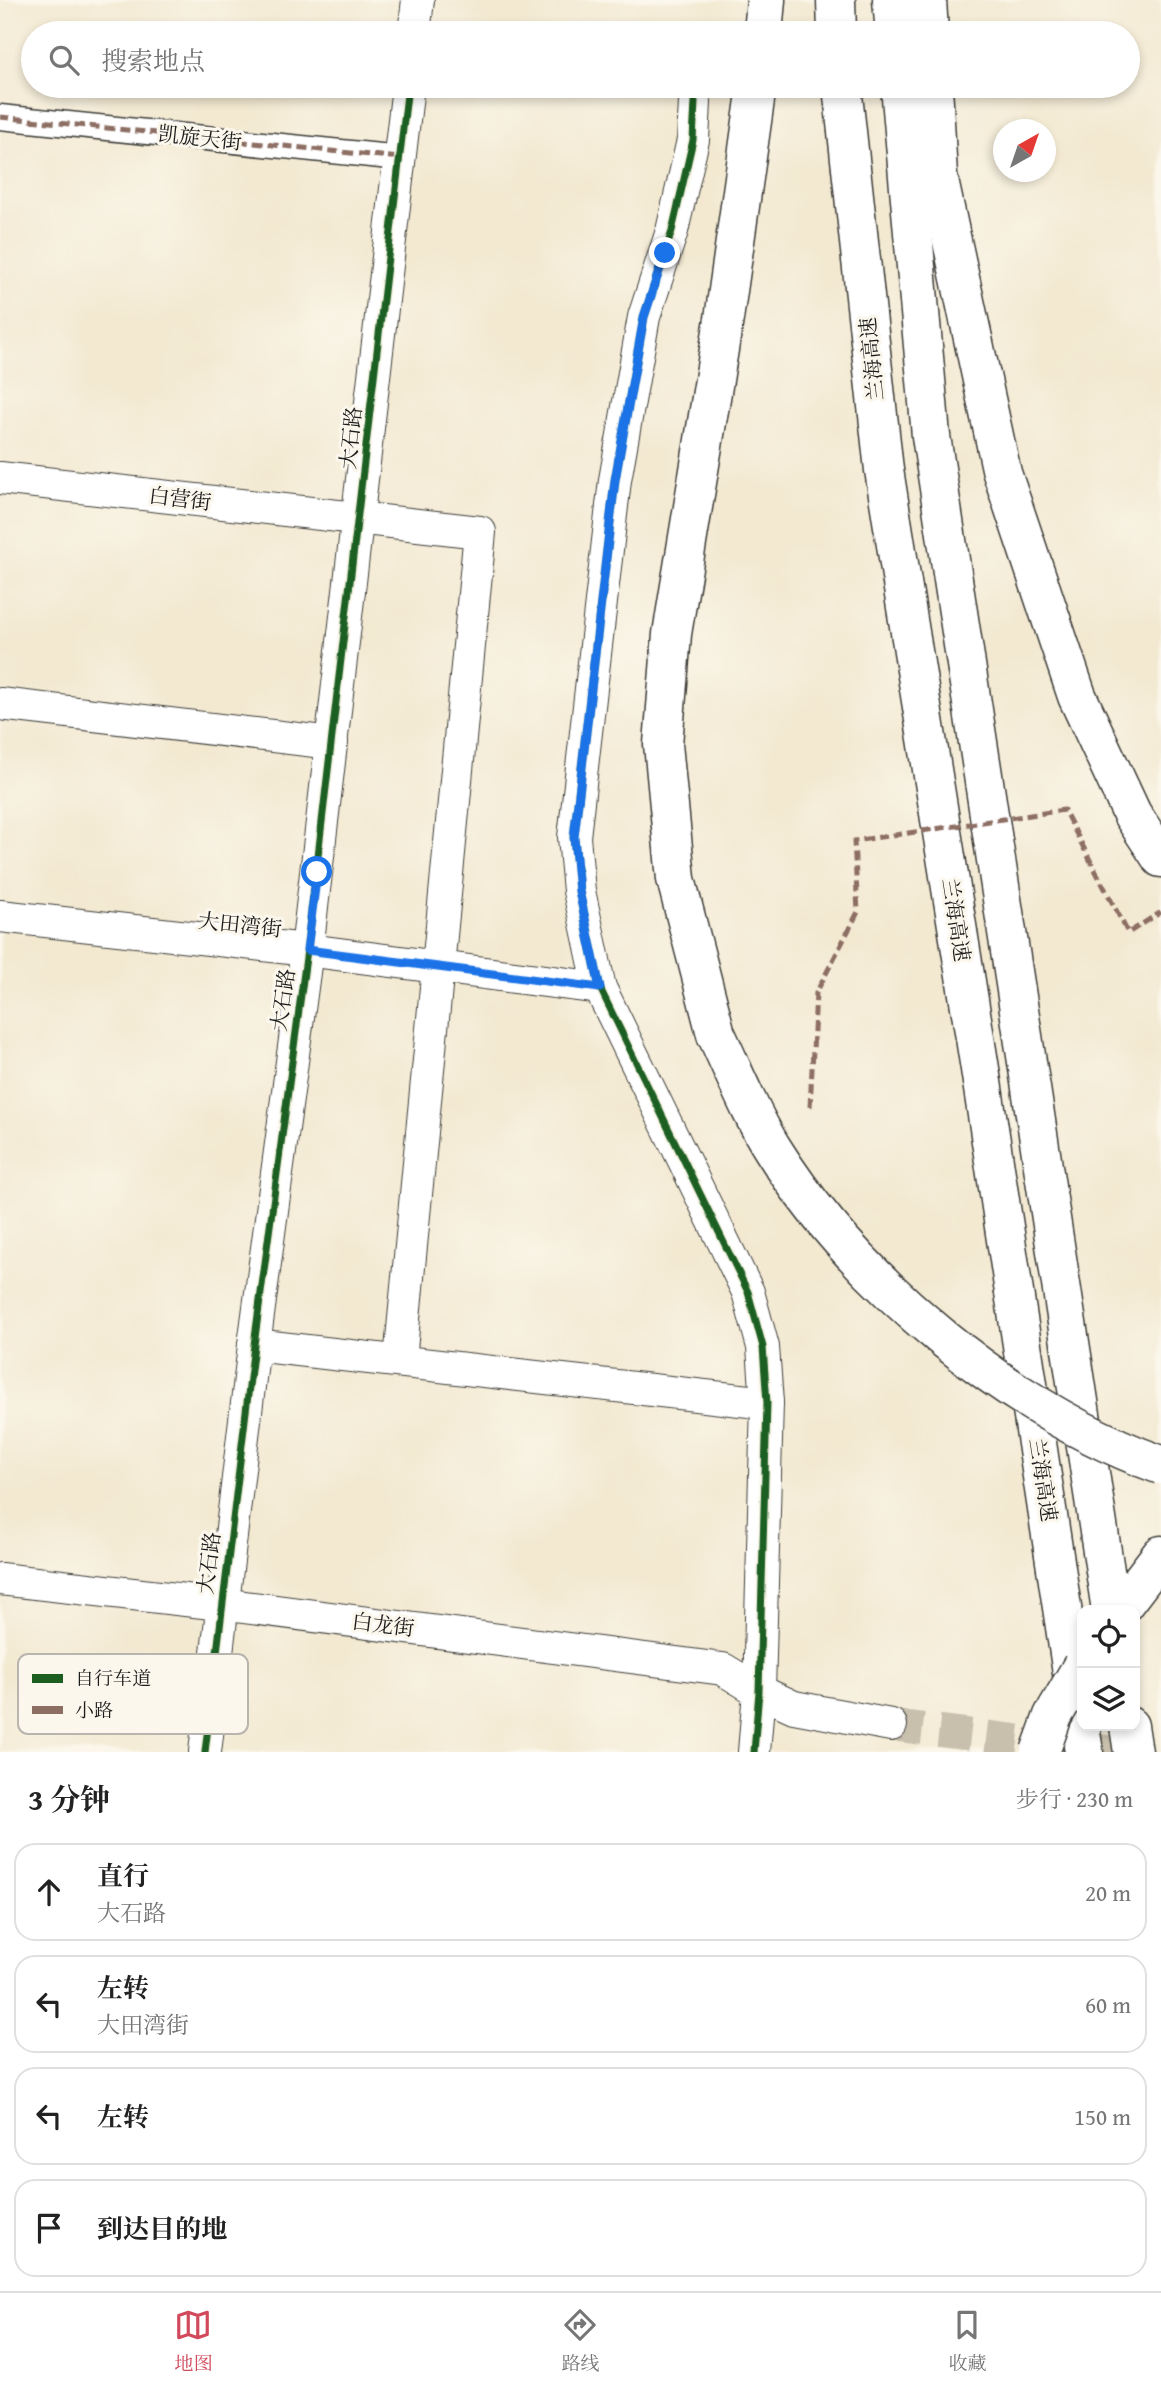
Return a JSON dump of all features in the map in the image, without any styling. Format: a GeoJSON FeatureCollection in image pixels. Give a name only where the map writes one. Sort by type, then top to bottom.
{"type":"FeatureCollection","features":[{"type":"Feature","properties":{"kind":"highway"},"geometry":{"type":"LineString","coordinates":[[764,21],[766,0]]}},
{"type":"Feature","properties":{"kind":"highway"},"geometry":{"type":"LineString","coordinates":[[836,0],[837,21]]}},
{"type":"Feature","properties":{"kind":"highway"},"geometry":{"type":"LineString","coordinates":[[892,0],[894,21]]}},
{"type":"Feature","properties":{"kind":"highway"},"geometry":{"type":"LineString","coordinates":[[927,0],[928,21]]}},
{"type":"Feature","properties":{"kind":"highway"},"geometry":{"type":"LineString","coordinates":[[755,98],[724,319],[672,634],[663,744],[676,879],[716,1034],[771,1148],[842,1243],[915,1315],[1025,1397],[1127,1452],[1161,1465]]}},
{"type":"Feature","properties":{"kind":"highway","name":"兰海高速"},"geometry":{"type":"LineString","coordinates":[[843,98],[884,470],[980,1069],[1084,1752]]}},
{"type":"Feature","properties":{"kind":"highway"},"geometry":{"type":"LineString","coordinates":[[901,98],[931,436],[1110,1605]]}},
{"type":"Feature","properties":{"kind":"highway"},"geometry":{"type":"LineString","coordinates":[[934,98],[938,176],[1002,474],[1077,696],[1132,814],[1161,858]]}},
{"type":"Feature","properties":{"kind":"highway"},"geometry":{"type":"LineString","coordinates":[[1123,1605],[1161,1555]]}},
{"type":"Feature","properties":{"kind":"highway"},"geometry":{"type":"LineString","coordinates":[[1040,1752],[1053,1716],[1081,1668]]}},
{"type":"Feature","properties":{"kind":"highway"},"geometry":{"type":"LineString","coordinates":[[1130,1731],[1133,1752]]}},
{"type":"Feature","properties":{"kind":"street"},"geometry":{"type":"LineString","coordinates":[[415,21],[418,0]]}},
{"type":"Feature","properties":{"kind":"street","name":"大石路"},"geometry":{"type":"LineString","coordinates":[[216,1654],[307,950],[407,98]]}},
{"type":"Feature","properties":{"kind":"street"},"geometry":{"type":"LineString","coordinates":[[695,102],[693,140],[672,232],[644,317],[615,480],[574,837],[579,891],[600,988],[748,1292],[763,1347],[767,1403],[759,1691],[754,1752]]}},
{"type":"Feature","properties":{"kind":"street","name":"凯旋天街"},"geometry":{"type":"LineString","coordinates":[[0,117],[400,159]]}},
{"type":"Feature","properties":{"kind":"street","name":"白营街"},"geometry":{"type":"LineString","coordinates":[[0,478],[480,532],[438,967]]}},
{"type":"Feature","properties":{"kind":"street"},"geometry":{"type":"LineString","coordinates":[[0,704],[332,743]]}},
{"type":"Feature","properties":{"kind":"street","name":"大田湾街"},"geometry":{"type":"LineString","coordinates":[[0,916],[307,950],[600,988]]}},
{"type":"Feature","properties":{"kind":"street"},"geometry":{"type":"LineString","coordinates":[[400,1360],[438,967]]}},
{"type":"Feature","properties":{"kind":"street"},"geometry":{"type":"LineString","coordinates":[[254,1345],[767,1403]]}},
{"type":"Feature","properties":{"kind":"street","name":"白龙街"},"geometry":{"type":"LineString","coordinates":[[0,1579],[222,1604],[723,1669],[759,1691],[794,1707],[891,1725]]}},
{"type":"Feature","properties":{"kind":"street","name":"大石路"},"geometry":{"type":"LineString","coordinates":[[205,1752],[207,1734]]}},
{"type":"Feature","properties":{"kind":"tunnel"},"geometry":{"type":"LineString","coordinates":[[891,1725],[1115,1752]]}},
{"type":"Feature","properties":{"kind":"marked path"},"geometry":{"type":"LineString","coordinates":[[0,117],[400,158]]}},
{"type":"Feature","properties":{"kind":"marked path"},"geometry":{"type":"LineString","coordinates":[[810,1107],[816,993],[858,912],[854,841],[1064,810],[1128,933],[1161,912]]}},
{"type":"Feature","properties":{"kind":"cycle path"},"geometry":{"type":"LineString","coordinates":[[217,1654],[254,1345],[307,950],[407,98]]}},
{"type":"Feature","properties":{"kind":"cycle path"},"geometry":{"type":"LineString","coordinates":[[695,102],[693,140],[672,231],[644,317],[615,480],[574,837],[579,891],[600,988],[748,1292],[763,1347],[767,1403],[759,1691],[754,1752]]}},
{"type":"Feature","properties":{"kind":"cycle path"},"geometry":{"type":"LineString","coordinates":[[205,1752],[207,1734]]}},
{"type":"Feature","properties":{"kind":"route"},"geometry":{"type":"LineString","coordinates":[[317,872],[307,950],[600,988],[579,891],[574,837],[615,480],[644,317],[665,253]]}}]}
